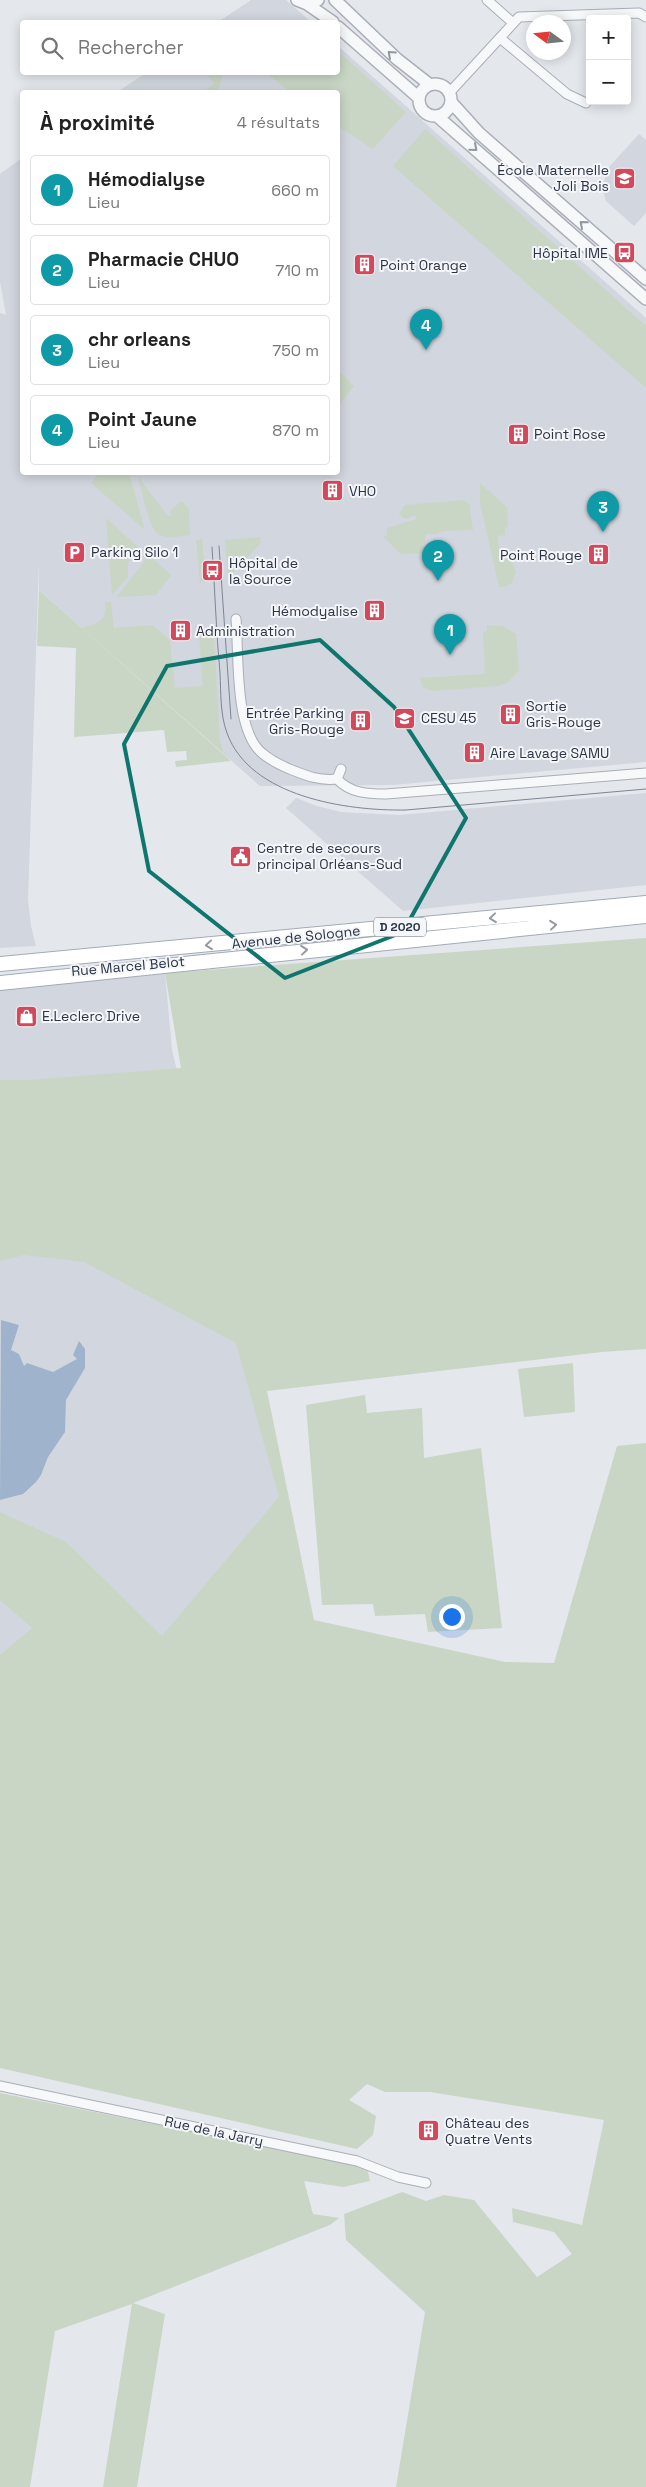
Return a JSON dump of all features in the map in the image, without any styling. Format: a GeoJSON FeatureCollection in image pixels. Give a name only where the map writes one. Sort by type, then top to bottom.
{"type":"FeatureCollection","features":[{"type":"Feature","properties":{"kind":"main road"},"geometry":{"type":"LineString","coordinates":[[516,916],[606,898],[646,895]]}},
{"type":"Feature","properties":{"kind":"main road","name":"Avenue de Sologne"},"geometry":{"type":"LineString","coordinates":[[154,951],[646,904]]}},
{"type":"Feature","properties":{"kind":"main road","name":"D 2020"},"geometry":{"type":"LineString","coordinates":[[256,955],[646,916]]}},
{"type":"Feature","properties":{"kind":"main road"},"geometry":{"type":"LineString","coordinates":[[0,956],[154,951]]}},
{"type":"Feature","properties":{"kind":"main road","name":"Rue Marcel Belot"},"geometry":{"type":"LineString","coordinates":[[0,964],[154,951]]}},
{"type":"Feature","properties":{"kind":"main road"},"geometry":{"type":"LineString","coordinates":[[0,983],[256,955]]}},
{"type":"Feature","properties":{"kind":"main road","name":"Rue Marcel Belot"},"geometry":{"type":"LineString","coordinates":[[0,976],[256,955]]}},
{"type":"Feature","properties":{"kind":"street"},"geometry":{"type":"LineString","coordinates":[[335,0],[397,59],[429,84],[439,84],[479,134],[644,277],[630,285]]}},
{"type":"Feature","properties":{"kind":"street"},"geometry":{"type":"LineString","coordinates":[[487,0],[513,23]]}},
{"type":"Feature","properties":{"kind":"street"},"geometry":{"type":"LineString","coordinates":[[307,1],[331,20]]}},
{"type":"Feature","properties":{"kind":"street"},"geometry":{"type":"LineString","coordinates":[[437,116],[447,112],[451,98],[519,16],[639,12],[646,17]]}},
{"type":"Feature","properties":{"kind":"street"},"geometry":{"type":"LineString","coordinates":[[340,29],[419,98],[424,111],[437,116],[646,298]]}},
{"type":"Feature","properties":{"kind":"street"},"geometry":{"type":"LineString","coordinates":[[500,38],[567,94],[586,103]]}},
{"type":"Feature","properties":{"kind":"street"},"geometry":{"type":"LineString","coordinates":[[419,98],[422,90],[429,84]]}},
{"type":"Feature","properties":{"kind":"street"},"geometry":{"type":"LineString","coordinates":[[236,619],[242,712],[248,732],[260,752],[286,768],[310,777],[326,780],[337,779],[350,790],[386,794],[646,773]]}},
{"type":"Feature","properties":{"kind":"street"},"geometry":{"type":"LineString","coordinates":[[337,779],[341,769]]}},
{"type":"Feature","properties":{"kind":"street","name":"Rue de la Jarry"},"geometry":{"type":"LineString","coordinates":[[0,2086],[357,2161],[398,2177],[426,2183]]}},
{"type":"Feature","properties":{"kind":"highlighted area"},"geometry":{"type":"Polygon","coordinates":[[[320,640],[394,707],[466,818],[403,932],[285,978],[149,871],[124,744],[167,666],[320,640]]]}},
{"type":"Feature","properties":{"kind":"shaded area"},"geometry":{"type":"Polygon","coordinates":[[[251,0],[286,0],[309,20],[221,20],[251,0]]]}},
{"type":"Feature","properties":{"kind":"shaded area"},"geometry":{"type":"Polygon","coordinates":[[[340,48],[646,318],[646,762],[393,785],[260,786],[39,590],[39,561],[28,900],[36,946],[0,948],[0,313],[6,315],[0,282],[0,174],[20,159],[20,475],[340,475],[340,90],[120,90],[143,75],[340,75],[340,48]]]}},
{"type":"Feature","properties":{"kind":"shaded area","name":"École Maternelle Joli Bois"},"geometry":{"type":"Polygon","coordinates":[[[639,134],[646,140],[646,213],[634,226],[606,201],[602,187],[609,167],[639,134]]]}},
{"type":"Feature","properties":{"kind":"shaded area"},"geometry":{"type":"Polygon","coordinates":[[[646,793],[646,885],[403,911],[286,808],[296,798],[341,812],[399,815],[646,793]]]}},
{"type":"Feature","properties":{"kind":"shaded area"},"geometry":{"type":"Polygon","coordinates":[[[165,973],[172,1050],[279,1497],[318,1685],[0,1715],[0,988],[165,973]]]}},
{"type":"Feature","properties":{"kind":"green space"},"geometry":{"type":"Polygon","coordinates":[[[340,53],[406,112],[373,149],[340,127],[340,90],[287,90],[269,75],[340,75],[340,53]]]}},
{"type":"Feature","properties":{"kind":"green space"},"geometry":{"type":"Polygon","coordinates":[[[207,75],[223,75],[218,90],[206,90],[214,84],[207,75]]]}},
{"type":"Feature","properties":{"kind":"green space"},"geometry":{"type":"Polygon","coordinates":[[[425,129],[646,326],[646,388],[393,166],[425,129]]]}},
{"type":"Feature","properties":{"kind":"green space"},"geometry":{"type":"Polygon","coordinates":[[[340,372],[354,386],[340,404],[340,372]]]}},
{"type":"Feature","properties":{"kind":"green space"},"geometry":{"type":"Polygon","coordinates":[[[97,475],[130,475],[145,530],[91,483],[97,475]]]}},
{"type":"Feature","properties":{"kind":"green space"},"geometry":{"type":"Polygon","coordinates":[[[138,477],[168,516],[172,515],[170,510],[182,501],[189,509],[190,535],[165,537],[154,530],[148,516],[138,477]]]}},
{"type":"Feature","properties":{"kind":"green space"},"geometry":{"type":"Polygon","coordinates":[[[480,483],[507,507],[508,526],[505,528],[505,535],[498,536],[499,550],[506,550],[516,571],[512,583],[504,587],[499,587],[480,503],[480,483]]]}},
{"type":"Feature","properties":{"kind":"green space"},"geometry":{"type":"Polygon","coordinates":[[[464,500],[469,504],[473,530],[425,534],[425,542],[422,544],[426,553],[401,554],[383,537],[387,535],[387,528],[417,519],[415,515],[405,519],[399,514],[405,505],[464,500]]]}},
{"type":"Feature","properties":{"kind":"green space"},"geometry":{"type":"Polygon","coordinates":[[[106,518],[139,548],[128,563],[128,577],[112,595],[106,518]]]}},
{"type":"Feature","properties":{"kind":"green space"},"geometry":{"type":"Polygon","coordinates":[[[261,537],[260,544],[228,578],[225,540],[261,537]]]}},
{"type":"Feature","properties":{"kind":"green space"},"geometry":{"type":"Polygon","coordinates":[[[202,539],[205,579],[200,583],[196,540],[202,539]]]}},
{"type":"Feature","properties":{"kind":"green space"},"geometry":{"type":"Polygon","coordinates":[[[149,555],[171,575],[156,595],[117,597],[149,555]]]}},
{"type":"Feature","properties":{"kind":"green space"},"geometry":{"type":"Polygon","coordinates":[[[39,590],[231,761],[176,767],[175,761],[187,760],[186,751],[167,752],[164,730],[74,737],[76,648],[37,646],[39,590]]]}},
{"type":"Feature","properties":{"kind":"green space"},"geometry":{"type":"Polygon","coordinates":[[[105,602],[111,602],[114,628],[152,625],[170,640],[175,688],[203,686],[199,634],[214,633],[220,741],[223,751],[231,760],[82,628],[93,625],[101,620],[105,613],[105,602]]]}},
{"type":"Feature","properties":{"kind":"green space"},"geometry":{"type":"Polygon","coordinates":[[[487,625],[503,626],[516,634],[519,670],[507,683],[498,686],[432,691],[423,687],[420,678],[485,674],[483,632],[487,631],[487,625]]]}},
{"type":"Feature","properties":{"kind":"green space"},"geometry":{"type":"Polygon","coordinates":[[[646,938],[646,1349],[602,1352],[267,1391],[314,1620],[505,1662],[554,1663],[617,1446],[646,1443],[646,2487],[396,2487],[425,2312],[346,2240],[344,2214],[402,2192],[426,2201],[444,2195],[474,2200],[537,2277],[572,2254],[554,2232],[513,2222],[512,2208],[582,2225],[604,2120],[430,2092],[385,2092],[367,2084],[349,2100],[376,2116],[373,2135],[357,2149],[0,2068],[0,1655],[32,1628],[0,1600],[0,1512],[66,1542],[162,1636],[279,1497],[236,1343],[84,1262],[24,1255],[0,1261],[0,1080],[29,1080],[181,1068],[165,973],[646,938]]]}},
{"type":"Feature","properties":{"kind":"green space"},"geometry":{"type":"Polygon","coordinates":[[[573,1363],[575,1412],[524,1417],[518,1369],[573,1363]]]}},
{"type":"Feature","properties":{"kind":"green space"},"geometry":{"type":"Polygon","coordinates":[[[365,1395],[367,1413],[422,1408],[424,1458],[481,1448],[502,1628],[428,1632],[425,1614],[375,1616],[373,1604],[322,1605],[306,1405],[365,1395]]]}},
{"type":"Feature","properties":{"kind":"green space"},"geometry":{"type":"Polygon","coordinates":[[[0,2093],[367,2168],[370,2181],[343,2187],[304,2181],[313,2214],[339,2218],[330,2225],[133,2303],[165,2314],[137,2487],[103,2487],[132,2304],[55,2331],[30,2487],[0,2487],[0,2093]]]}},
{"type":"Feature","properties":{"kind":"water"},"geometry":{"type":"Polygon","coordinates":[[[1,1320],[19,1325],[11,1350],[19,1354],[24,1366],[27,1363],[53,1372],[77,1359],[73,1355],[79,1341],[85,1349],[85,1368],[66,1400],[65,1432],[48,1457],[41,1475],[23,1494],[0,1500],[1,1320]]]}},
{"type":"Feature","properties":{"kind":"tram line"},"geometry":{"type":"LineString","coordinates":[[219,546],[231,719]]}},
{"type":"Feature","properties":{"kind":"tram line"},"geometry":{"type":"LineString","coordinates":[[212,547],[221,703],[225,726],[239,755],[256,772],[278,786],[303,796],[330,803],[382,810],[406,810],[646,789]]}},
{"type":"Feature","properties":{"kind":"place","name":"École Maternelle Joli Bois"},"geometry":{"type":"Point","coordinates":[625,178]}},
{"type":"Feature","properties":{"kind":"place","name":"Hôpital IME"},"geometry":{"type":"Point","coordinates":[624,253]}},
{"type":"Feature","properties":{"kind":"place","name":"Point Orange"},"geometry":{"type":"Point","coordinates":[364,265]}},
{"type":"Feature","properties":{"kind":"place","name":"Point Jaune"},"geometry":{"type":"Point","coordinates":[426,350]}},
{"type":"Feature","properties":{"kind":"place","name":"Point Rose"},"geometry":{"type":"Point","coordinates":[518,434]}},
{"type":"Feature","properties":{"kind":"place","name":"VHO"},"geometry":{"type":"Point","coordinates":[333,491]}},
{"type":"Feature","properties":{"kind":"place","name":"chr orleans"},"geometry":{"type":"Point","coordinates":[603,532]}},
{"type":"Feature","properties":{"kind":"place","name":"Parking Silo 1"},"geometry":{"type":"Point","coordinates":[75,552]}},
{"type":"Feature","properties":{"kind":"place","name":"Point Rouge"},"geometry":{"type":"Point","coordinates":[598,555]}},
{"type":"Feature","properties":{"kind":"place","name":"Hôpital de la Source"},"geometry":{"type":"Point","coordinates":[213,571]}},
{"type":"Feature","properties":{"kind":"place","name":"Pharmacie CHUO"},"geometry":{"type":"Point","coordinates":[438,581]}},
{"type":"Feature","properties":{"kind":"place","name":"Hémodyalise"},"geometry":{"type":"Point","coordinates":[374,611]}},
{"type":"Feature","properties":{"kind":"place","name":"Administration"},"geometry":{"type":"Point","coordinates":[180,631]}},
{"type":"Feature","properties":{"kind":"place","name":"Hémodialyse"},"geometry":{"type":"Point","coordinates":[450,655]}},
{"type":"Feature","properties":{"kind":"place","name":"Sortie Gris-Rouge"},"geometry":{"type":"Point","coordinates":[510,714]}},
{"type":"Feature","properties":{"kind":"place","name":"CESU 45"},"geometry":{"type":"Point","coordinates":[405,718]}},
{"type":"Feature","properties":{"kind":"place","name":"Entrée Parking Gris-Rouge"},"geometry":{"type":"Point","coordinates":[360,721]}},
{"type":"Feature","properties":{"kind":"place","name":"Aire Lavage SAMU"},"geometry":{"type":"Point","coordinates":[474,753]}},
{"type":"Feature","properties":{"kind":"place","name":"Centre de secours principal Orléans-Sud"},"geometry":{"type":"Point","coordinates":[241,856]}},
{"type":"Feature","properties":{"kind":"place","name":"E.Leclerc Drive"},"geometry":{"type":"Point","coordinates":[26,1016]}},
{"type":"Feature","properties":{"kind":"place","name":"Château des Quatre Vents"},"geometry":{"type":"Point","coordinates":[429,2131]}}]}
